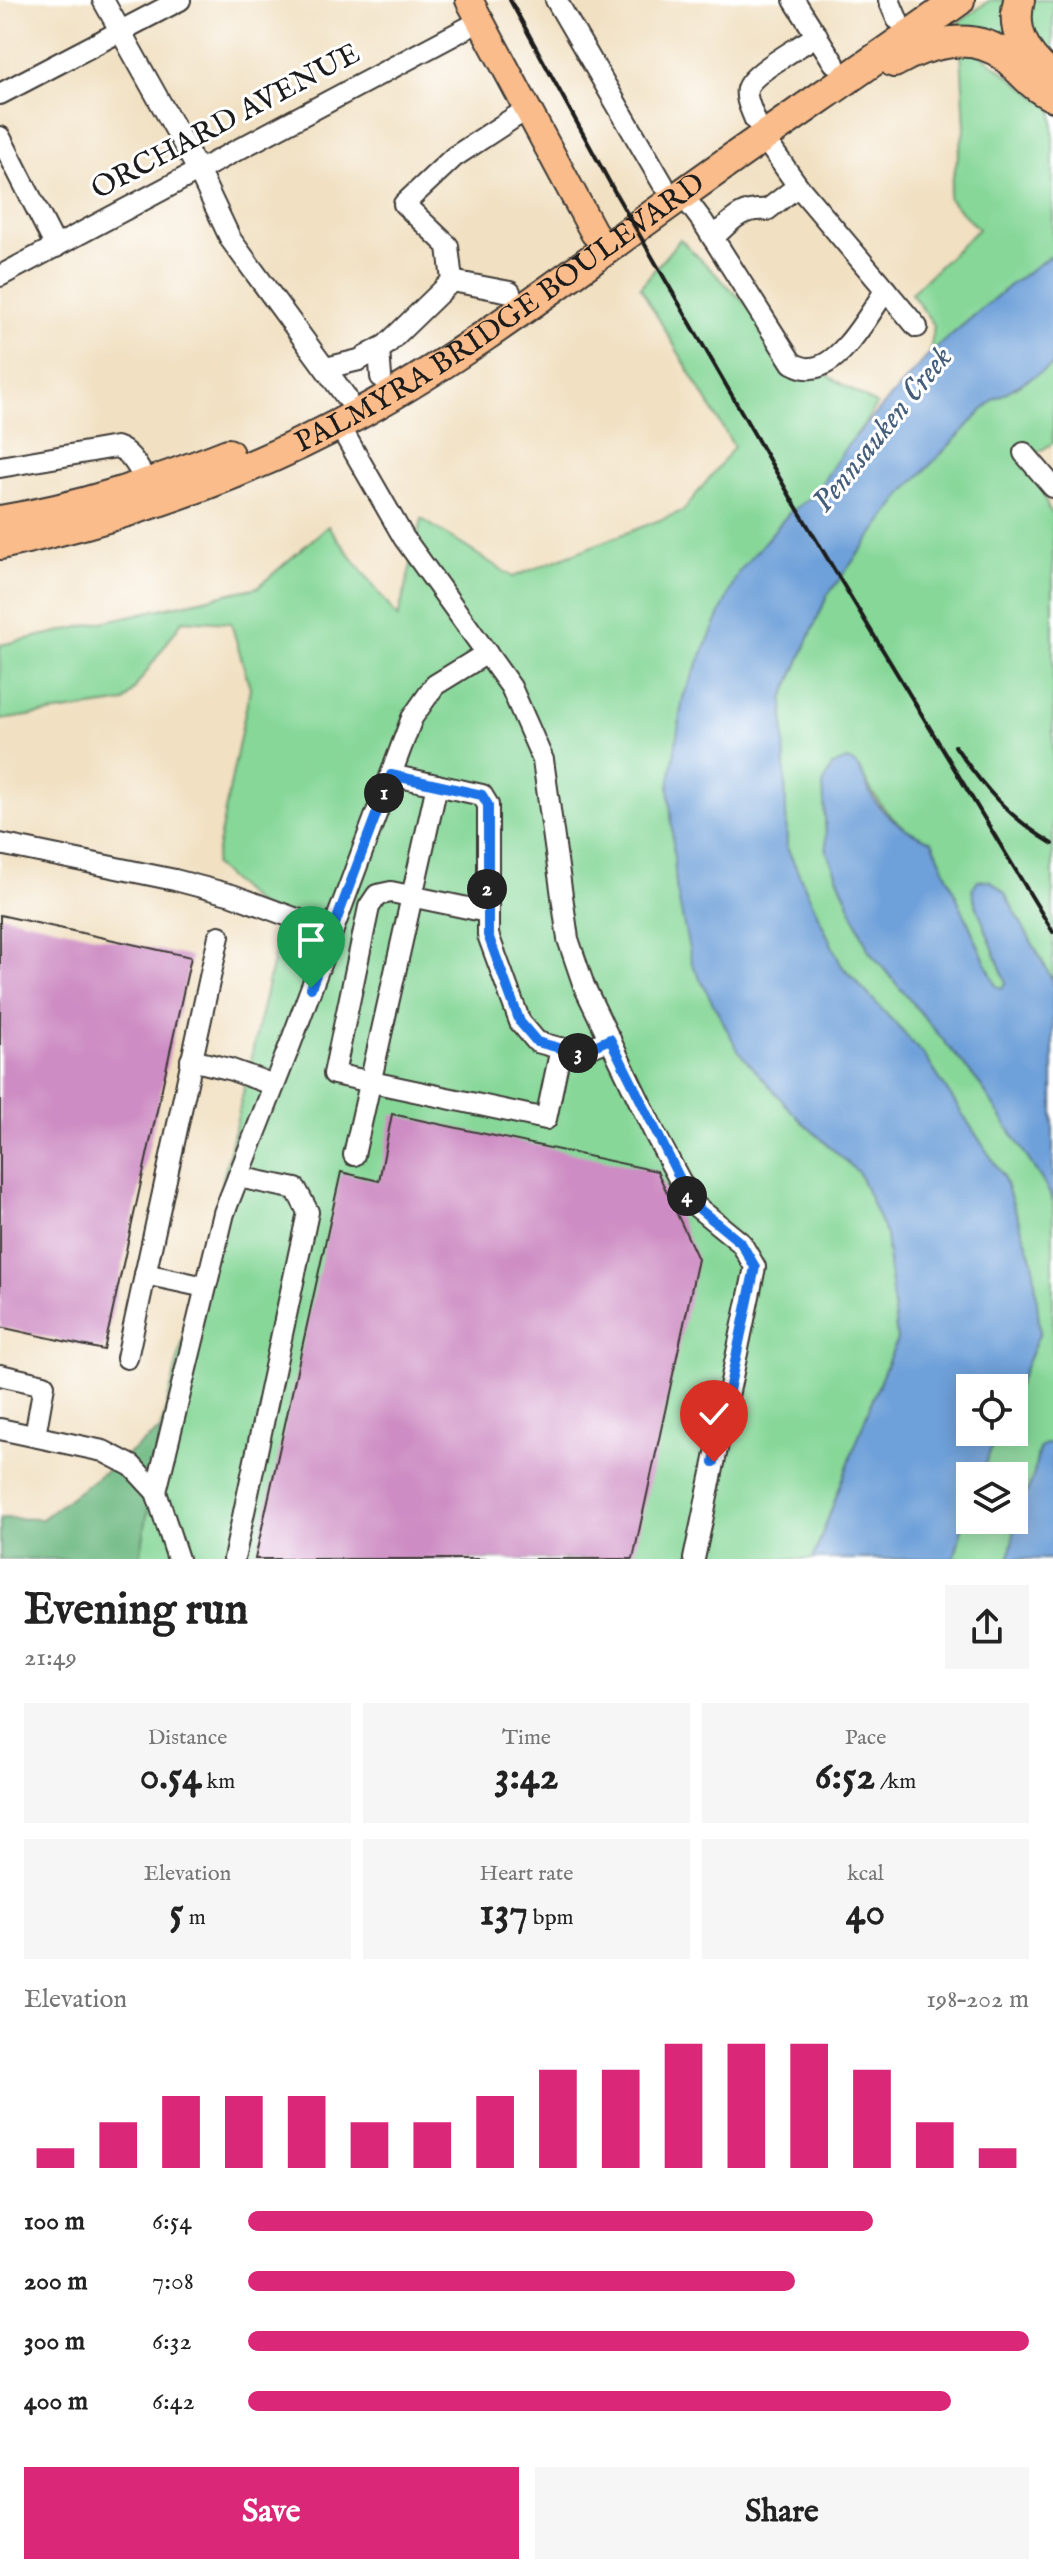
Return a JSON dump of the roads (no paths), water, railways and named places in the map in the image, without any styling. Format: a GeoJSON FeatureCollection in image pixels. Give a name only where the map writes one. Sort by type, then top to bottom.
{"type":"FeatureCollection","features":[{"type":"Feature","properties":{"kind":"highway","name":"PALMYRA BRIDGE BOULEVARD"},"geometry":{"type":"LineString","coordinates":[[0,521],[84,503],[148,484],[342,411],[389,397],[461,351],[672,189],[759,129],[893,10],[924,0]]}},
{"type":"Feature","properties":{"kind":"highway","name":"PALMYRA BRIDGE BOULEVARD"},"geometry":{"type":"LineString","coordinates":[[759,129],[804,110],[959,0]]}},
{"type":"Feature","properties":{"kind":"highway"},"geometry":{"type":"LineString","coordinates":[[1019,0],[1019,37],[1031,59],[1053,78]]}},
{"type":"Feature","properties":{"kind":"highway"},"geometry":{"type":"LineString","coordinates":[[804,110],[874,76],[908,54],[933,45],[955,42],[974,42],[999,52],[1036,87],[1053,96]]}},
{"type":"Feature","properties":{"kind":"highway","name":"PALMYRA BRIDGE BOULEVARD"},"geometry":{"type":"LineString","coordinates":[[0,544],[119,515],[189,492],[267,460],[342,411],[380,363],[426,350],[594,233],[672,189]]}},
{"type":"Feature","properties":{"kind":"main road"},"geometry":{"type":"LineString","coordinates":[[474,10],[594,233]]}},
{"type":"Feature","properties":{"kind":"street"},"geometry":{"type":"LineString","coordinates":[[103,0],[198,170],[231,240],[326,368],[342,411],[404,538],[511,687],[543,760],[568,939],[584,986],[692,1203],[741,1243],[755,1267],[694,1559]]}},
{"type":"Feature","properties":{"kind":"street"},"geometry":{"type":"LineString","coordinates":[[0,94],[180,0]]}},
{"type":"Feature","properties":{"kind":"street"},"geometry":{"type":"LineString","coordinates":[[556,0],[672,189],[713,238],[792,363],[809,369],[831,361],[853,338],[886,290]]}},
{"type":"Feature","properties":{"kind":"street"},"geometry":{"type":"LineString","coordinates":[[794,0],[834,63]]}},
{"type":"Feature","properties":{"kind":"street","name":"ORCHARD AVENUE"},"geometry":{"type":"LineString","coordinates":[[0,276],[198,170],[474,10]]}},
{"type":"Feature","properties":{"kind":"street"},"geometry":{"type":"LineString","coordinates":[[817,35],[756,77],[748,86],[747,95],[759,129],[798,186],[917,327]]}},
{"type":"Feature","properties":{"kind":"street"},"geometry":{"type":"LineString","coordinates":[[452,281],[448,246],[404,204],[454,157],[527,109]]}},
{"type":"Feature","properties":{"kind":"street"},"geometry":{"type":"LineString","coordinates":[[0,137],[56,247]]}},
{"type":"Feature","properties":{"kind":"street"},"geometry":{"type":"LineString","coordinates":[[713,238],[738,214],[753,209],[767,210],[798,186]]}},
{"type":"Feature","properties":{"kind":"street"},"geometry":{"type":"LineString","coordinates":[[452,281],[510,292]]}},
{"type":"Feature","properties":{"kind":"street"},"geometry":{"type":"LineString","coordinates":[[326,368],[359,360],[380,363],[398,333],[452,281]]}},
{"type":"Feature","properties":{"kind":"street"},"geometry":{"type":"LineString","coordinates":[[0,467],[116,447],[124,449],[148,484]]}},
{"type":"Feature","properties":{"kind":"street"},"geometry":{"type":"LineString","coordinates":[[1024,453],[1053,487]]}},
{"type":"Feature","properties":{"kind":"street"},"geometry":{"type":"LineString","coordinates":[[156,1492],[224,1213],[412,718],[435,685],[487,653]]}},
{"type":"Feature","properties":{"kind":"street"},"geometry":{"type":"LineString","coordinates":[[391,775],[482,795],[488,805],[488,935],[520,1022],[537,1042],[578,1053],[610,1039]]}},
{"type":"Feature","properties":{"kind":"street"},"geometry":{"type":"LineString","coordinates":[[354,1155],[437,785]]}},
{"type":"Feature","properties":{"kind":"street"},"geometry":{"type":"LineString","coordinates":[[0,844],[175,880],[232,895],[332,932]]}},
{"type":"Feature","properties":{"kind":"street"},"geometry":{"type":"LineString","coordinates":[[487,912],[391,892],[377,895],[369,907],[334,1074],[546,1119],[561,1048]]}},
{"type":"Feature","properties":{"kind":"street"},"geometry":{"type":"LineString","coordinates":[[127,1358],[219,936]]}},
{"type":"Feature","properties":{"kind":"street"},"geometry":{"type":"LineString","coordinates":[[191,1060],[274,1085]]}},
{"type":"Feature","properties":{"kind":"street"},"geometry":{"type":"LineString","coordinates":[[234,1559],[308,1212],[296,1189],[238,1177]]}},
{"type":"Feature","properties":{"kind":"street"},"geometry":{"type":"LineString","coordinates":[[145,1274],[205,1287]]}},
{"type":"Feature","properties":{"kind":"street"},"geometry":{"type":"LineString","coordinates":[[0,1375],[44,1385],[35,1436]]}},
{"type":"Feature","properties":{"kind":"street"},"geometry":{"type":"LineString","coordinates":[[0,1429],[103,1451],[132,1466],[156,1492],[178,1559]]}},
{"type":"Feature","properties":{"kind":"water","name":"Pennsauken Creek"},"geometry":{"type":"Polygon","coordinates":[[[1053,254],[1053,365],[993,400],[905,491],[827,596],[783,699],[787,848],[841,965],[924,1055],[1003,1176],[1033,1261],[1040,1332],[1022,1374],[956,1374],[956,1446],[992,1446],[986,1462],[956,1462],[956,1534],[961,1534],[954,1559],[813,1559],[897,1340],[886,1235],[859,1173],[797,1117],[739,1052],[692,964],[676,887],[669,787],[683,697],[738,573],[790,512],[813,496],[846,447],[930,353],[1010,285],[1053,254]]]}},
{"type":"Feature","properties":{"kind":"water"},"geometry":{"type":"Polygon","coordinates":[[[847,760],[857,767],[875,801],[886,814],[908,830],[932,841],[996,986],[1002,988],[1006,982],[975,902],[972,889],[978,880],[991,881],[1004,892],[1053,981],[1053,1202],[979,1083],[869,951],[827,852],[823,785],[832,766],[847,760]]]}},
{"type":"Feature","properties":{"kind":"water"},"geometry":{"type":"Polygon","coordinates":[[[1045,1444],[1053,1444],[1053,1559],[1009,1559],[1014,1534],[1028,1534],[1028,1490],[1039,1449],[1045,1444]]]}},
{"type":"Feature","properties":{"kind":"railway"},"geometry":{"type":"LineString","coordinates":[[510,0],[617,196],[794,503],[1053,932]]}},
{"type":"Feature","properties":{"kind":"railway"},"geometry":{"type":"LineString","coordinates":[[955,746],[998,801],[1053,844]]}}]}
